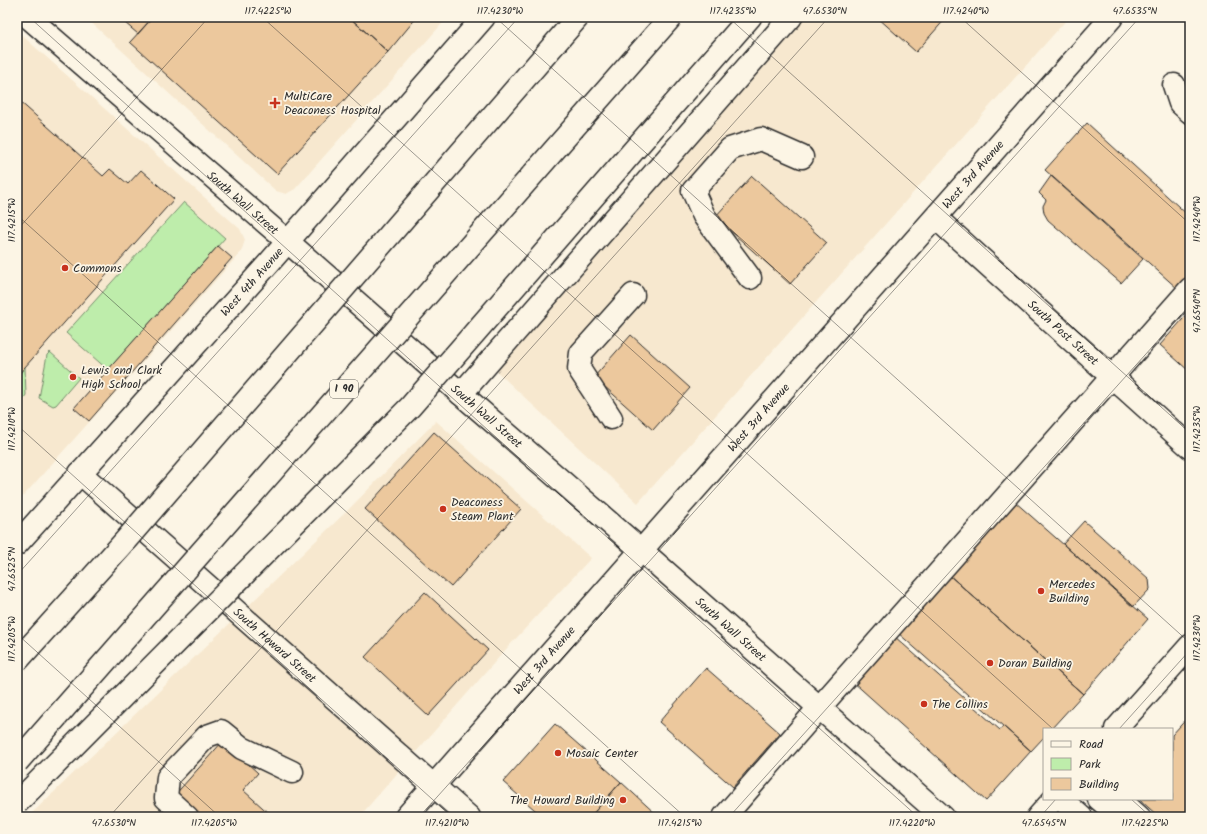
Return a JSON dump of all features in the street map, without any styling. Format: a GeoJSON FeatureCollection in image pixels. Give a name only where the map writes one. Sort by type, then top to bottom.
{"type":"FeatureCollection","features":[{"type":"Feature","properties":{"kind":"main road","name":"South Wall Street"},"geometry":{"type":"LineString","coordinates":[[28,17],[641,550],[819,708],[935,814]]}},
{"type":"Feature","properties":{"kind":"main road","name":"West 4th Avenue"},"geometry":{"type":"LineString","coordinates":[[17,544],[484,17]]}},
{"type":"Feature","properties":{"kind":"main road"},"geometry":{"type":"LineString","coordinates":[[17,661],[125,542],[578,17]]}},
{"type":"Feature","properties":{"kind":"main road","name":"I 90"},"geometry":{"type":"LineString","coordinates":[[17,762],[671,17]]}},
{"type":"Feature","properties":{"kind":"main road"},"geometry":{"type":"LineString","coordinates":[[17,803],[410,407],[750,17]]}},
{"type":"Feature","properties":{"kind":"main road"},"geometry":{"type":"LineString","coordinates":[[461,394],[791,17]]}},
{"type":"Feature","properties":{"kind":"main road","name":"West 3rd Avenue"},"geometry":{"type":"LineString","coordinates":[[406,817],[1112,17]]}},
{"type":"Feature","properties":{"kind":"main road"},"geometry":{"type":"LineString","coordinates":[[1174,85],[1180,104],[1190,112]]}},
{"type":"Feature","properties":{"kind":"main road"},"geometry":{"type":"LineString","coordinates":[[750,278],[704,216],[693,191],[730,149],[761,139],[802,157]]}},
{"type":"Feature","properties":{"kind":"main road","name":"South Post Street"},"geometry":{"type":"LineString","coordinates":[[936,218],[1190,447]]}},
{"type":"Feature","properties":{"kind":"main road"},"geometry":{"type":"LineString","coordinates":[[724,817],[1190,288]]}},
{"type":"Feature","properties":{"kind":"main road"},"geometry":{"type":"LineString","coordinates":[[611,418],[579,369],[581,353],[633,295]]}},
{"type":"Feature","properties":{"kind":"main road","name":"South Howard Street"},"geometry":{"type":"LineString","coordinates":[[80,473],[469,817]]}},
{"type":"Feature","properties":{"kind":"main road"},"geometry":{"type":"LineString","coordinates":[[1117,728],[1190,646]]}},
{"type":"Feature","properties":{"kind":"main road"},"geometry":{"type":"LineString","coordinates":[[187,817],[166,798],[168,777],[207,736],[221,731],[242,748],[292,772]]}},
{"type":"Feature","properties":{"kind":"main road"},"geometry":{"type":"LineString","coordinates":[[1038,817],[1053,800]]}},
{"type":"Feature","properties":{"kind":"main road"},"geometry":{"type":"LineString","coordinates":[[1062,800],[1081,817]]}},
{"type":"Feature","properties":{"kind":"main road"},"geometry":{"type":"LineString","coordinates":[[1083,800],[1101,817]]}},
{"type":"Feature","properties":{"kind":"main road"},"geometry":{"type":"LineString","coordinates":[[1101,800],[1120,817]]}},
{"type":"Feature","properties":{"kind":"main road"},"geometry":{"type":"LineString","coordinates":[[1120,800],[1139,817]]}},
{"type":"Feature","properties":{"kind":"shaded area","name":"MultiCare Deaconess Hospital"},"geometry":{"type":"Polygon","coordinates":[[[85,17],[448,17],[295,189],[286,194],[276,191],[85,17]]]}},
{"type":"Feature","properties":{"kind":"shaded area"},"geometry":{"type":"Polygon","coordinates":[[[779,17],[1069,17],[638,503],[491,366],[779,17]]]}},
{"type":"Feature","properties":{"kind":"shaded area","name":"Lewis and Clark High School"},"geometry":{"type":"Polygon","coordinates":[[[17,31],[240,229],[245,240],[241,252],[17,503],[17,31]]]}},
{"type":"Feature","properties":{"kind":"shaded area"},"geometry":{"type":"Polygon","coordinates":[[[436,421],[591,558],[508,647],[359,817],[28,817],[348,510],[436,421]]]}},
{"type":"Feature","properties":{"kind":"green space"},"geometry":{"type":"Polygon","coordinates":[[[184,202],[225,238],[108,370],[66,333],[184,202]]]}},
{"type":"Feature","properties":{"kind":"green space"},"geometry":{"type":"Polygon","coordinates":[[[50,352],[79,378],[56,405],[53,406],[39,398],[47,355],[50,352]]]}},
{"type":"Feature","properties":{"kind":"green space"},"geometry":{"type":"Polygon","coordinates":[[[25,367],[26,395],[17,408],[17,376],[25,367]]]}},
{"type":"Feature","properties":{"kind":"building"},"geometry":{"type":"Polygon","coordinates":[[[118,17],[153,17],[138,34],[118,17]]]}},
{"type":"Feature","properties":{"kind":"building","name":"MultiCare Deaconess Hospital"},"geometry":{"type":"Polygon","coordinates":[[[153,17],[349,17],[388,52],[277,174],[130,42],[153,17]]]}},
{"type":"Feature","properties":{"kind":"building"},"geometry":{"type":"Polygon","coordinates":[[[349,17],[417,17],[388,52],[349,17]]]}},
{"type":"Feature","properties":{"kind":"building"},"geometry":{"type":"Polygon","coordinates":[[[877,17],[947,17],[916,52],[877,17]]]}},
{"type":"Feature","properties":{"kind":"building","name":"Commons"},"geometry":{"type":"Polygon","coordinates":[[[17,99],[103,176],[110,169],[128,184],[141,170],[174,199],[17,376],[17,99]]]}},
{"type":"Feature","properties":{"kind":"building"},"geometry":{"type":"Polygon","coordinates":[[[1087,123],[1190,217],[1190,276],[1178,289],[1045,170],[1087,123]]]}},
{"type":"Feature","properties":{"kind":"building"},"geometry":{"type":"Polygon","coordinates":[[[752,176],[827,243],[790,284],[715,217],[752,176]]]}},
{"type":"Feature","properties":{"kind":"building"},"geometry":{"type":"Polygon","coordinates":[[[1051,176],[1143,259],[1121,283],[1048,220],[1044,213],[1043,206],[1046,200],[1039,193],[1051,176]]]}},
{"type":"Feature","properties":{"kind":"building"},"geometry":{"type":"Polygon","coordinates":[[[218,246],[232,258],[89,421],[74,408],[218,246]]]}},
{"type":"Feature","properties":{"kind":"building"},"geometry":{"type":"Polygon","coordinates":[[[1190,311],[1190,372],[1160,345],[1190,311]]]}},
{"type":"Feature","properties":{"kind":"building"},"geometry":{"type":"Polygon","coordinates":[[[631,335],[690,388],[653,430],[594,377],[631,335]]]}},
{"type":"Feature","properties":{"kind":"building","name":"Deaconess Steam Plant"},"geometry":{"type":"Polygon","coordinates":[[[434,432],[521,509],[451,587],[365,509],[434,432]]]}},
{"type":"Feature","properties":{"kind":"building","name":"Mercedes Building"},"geometry":{"type":"Polygon","coordinates":[[[1014,501],[1148,619],[1083,694],[949,575],[1014,501]]]}},
{"type":"Feature","properties":{"kind":"building"},"geometry":{"type":"Polygon","coordinates":[[[1084,521],[1149,579],[1150,589],[1133,607],[1063,544],[1084,521]]]}},
{"type":"Feature","properties":{"kind":"building","name":"Doran Building"},"geometry":{"type":"Polygon","coordinates":[[[949,575],[1083,694],[1052,728],[1043,728],[1043,738],[1031,751],[897,632],[949,575]]]}},
{"type":"Feature","properties":{"kind":"building"},"geometry":{"type":"Polygon","coordinates":[[[425,592],[488,650],[428,716],[365,657],[425,592]]]}},
{"type":"Feature","properties":{"kind":"building","name":"The Collins"},"geometry":{"type":"Polygon","coordinates":[[[894,636],[1000,730],[1003,726],[1031,751],[986,801],[852,681],[894,636]]]}},
{"type":"Feature","properties":{"kind":"building"},"geometry":{"type":"Polygon","coordinates":[[[706,668],[780,733],[733,787],[659,722],[706,668]]]}},
{"type":"Feature","properties":{"kind":"building"},"geometry":{"type":"Polygon","coordinates":[[[1190,715],[1190,817],[1159,817],[1140,800],[1173,800],[1173,734],[1190,715]]]}},
{"type":"Feature","properties":{"kind":"building","name":"Mosaic Center"},"geometry":{"type":"Polygon","coordinates":[[[555,724],[621,782],[590,817],[543,817],[503,782],[555,724]]]}},
{"type":"Feature","properties":{"kind":"building"},"geometry":{"type":"Polygon","coordinates":[[[223,741],[258,773],[243,790],[273,817],[195,817],[173,797],[223,741]]]}},
{"type":"Feature","properties":{"kind":"building","name":"The Howard Building"},"geometry":{"type":"Polygon","coordinates":[[[621,782],[659,817],[590,817],[621,782]]]}},
{"type":"Feature","properties":{"kind":"place","name":"MultiCare Deaconess Hospital"},"geometry":{"type":"Point","coordinates":[275,103]}},
{"type":"Feature","properties":{"kind":"place","name":"Commons"},"geometry":{"type":"Point","coordinates":[65,268]}},
{"type":"Feature","properties":{"kind":"place","name":"Lewis and Clark High School"},"geometry":{"type":"Point","coordinates":[73,377]}},
{"type":"Feature","properties":{"kind":"place","name":"Deaconess Steam Plant"},"geometry":{"type":"Point","coordinates":[443,509]}},
{"type":"Feature","properties":{"kind":"place","name":"Mercedes Building"},"geometry":{"type":"Point","coordinates":[1041,591]}},
{"type":"Feature","properties":{"kind":"place","name":"Doran Building"},"geometry":{"type":"Point","coordinates":[990,663]}},
{"type":"Feature","properties":{"kind":"place","name":"The Collins"},"geometry":{"type":"Point","coordinates":[924,704]}},
{"type":"Feature","properties":{"kind":"place","name":"Mosaic Center"},"geometry":{"type":"Point","coordinates":[558,753]}},
{"type":"Feature","properties":{"kind":"place","name":"The Howard Building"},"geometry":{"type":"Point","coordinates":[623,800]}}]}
